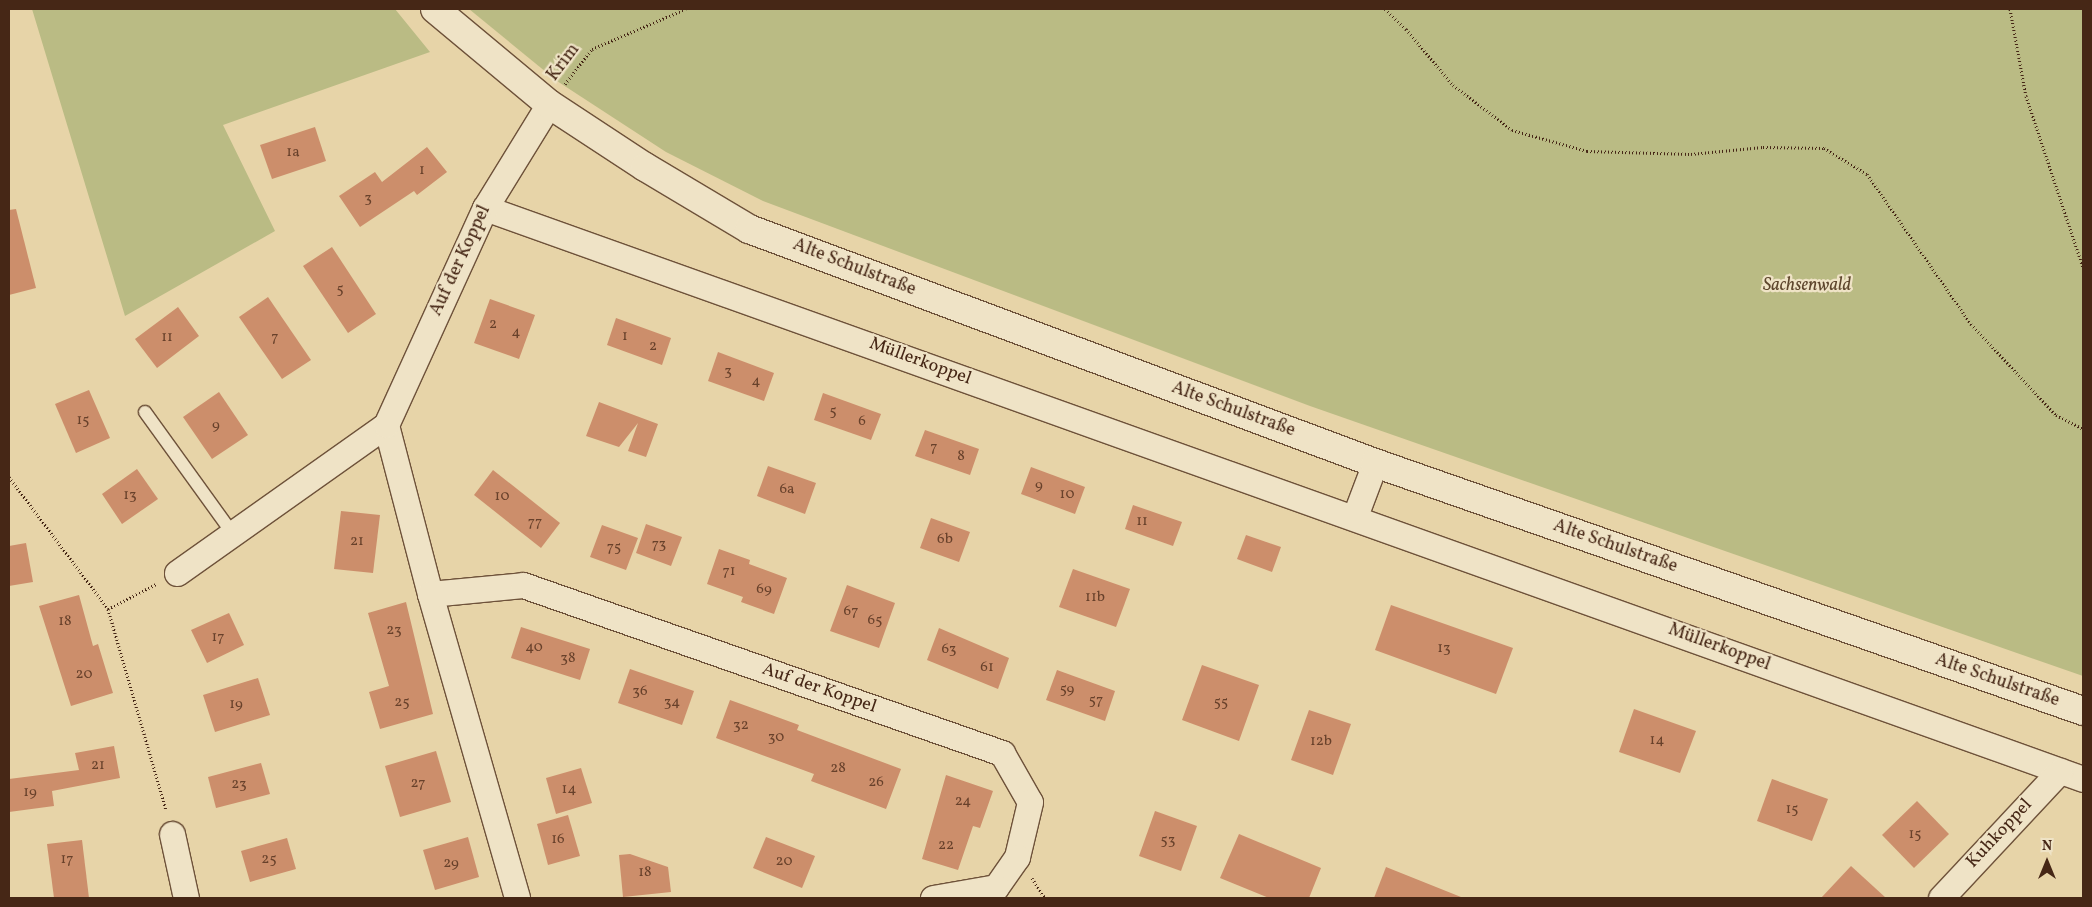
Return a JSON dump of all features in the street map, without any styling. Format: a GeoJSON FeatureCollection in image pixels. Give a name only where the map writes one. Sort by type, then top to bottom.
{"type":"FeatureCollection","features":[{"type":"Feature","properties":{"kind":"main road","name":"Alte Schulstraße"},"geometry":{"type":"LineString","coordinates":[[435,9],[549,104],[645,167],[749,229],[1375,463],[2083,711]]}},
{"type":"Feature","properties":{"kind":"street","name":"Auf der Koppel"},"geometry":{"type":"LineString","coordinates":[[386,425],[485,208],[549,104]]}},
{"type":"Feature","properties":{"kind":"street","name":"Müllerkoppel"},"geometry":{"type":"LineString","coordinates":[[485,208],[1355,516],[2083,779]]}},
{"type":"Feature","properties":{"kind":"street"},"geometry":{"type":"LineString","coordinates":[[178,573],[386,425],[430,594],[517,898]]}},
{"type":"Feature","properties":{"kind":"street"},"geometry":{"type":"LineString","coordinates":[[1355,516],[1375,463]]}},
{"type":"Feature","properties":{"kind":"street","name":"Auf der Koppel"},"geometry":{"type":"LineString","coordinates":[[430,594],[523,585],[1002,753],[1030,802],[1018,857],[996,887],[933,898]]}},
{"type":"Feature","properties":{"kind":"street","name":"Kuhkoppel"},"geometry":{"type":"LineString","coordinates":[[1941,898],[2060,771]]}},
{"type":"Feature","properties":{"kind":"street"},"geometry":{"type":"LineString","coordinates":[[172,834],[186,898]]}},
{"type":"Feature","properties":{"kind":"lane"},"geometry":{"type":"LineString","coordinates":[[145,412],[232,534]]}},
{"type":"Feature","properties":{"kind":"path","name":"Krim"},"geometry":{"type":"LineString","coordinates":[[549,104],[592,49],[686,9]]}},
{"type":"Feature","properties":{"kind":"path"},"geometry":{"type":"LineString","coordinates":[[1385,9],[1406,29],[1452,86],[1512,130],[1587,151],[1691,154],[1763,147],[1824,148],[1867,174],[1971,324],[2056,415],[2083,429]]}},
{"type":"Feature","properties":{"kind":"path"},"geometry":{"type":"LineString","coordinates":[[2010,9],[2026,96],[2083,267]]}},
{"type":"Feature","properties":{"kind":"path"},"geometry":{"type":"LineString","coordinates":[[9,477],[108,609],[172,834]]}},
{"type":"Feature","properties":{"kind":"path"},"geometry":{"type":"LineString","coordinates":[[108,609],[178,573]]}},
{"type":"Feature","properties":{"kind":"green space"},"geometry":{"type":"Polygon","coordinates":[[[32,9],[395,9],[430,52],[223,125],[275,231],[125,316],[32,9]]]}},
{"type":"Feature","properties":{"kind":"green space","name":"Sachsenwald"},"geometry":{"type":"Polygon","coordinates":[[[469,9],[2083,9],[2083,676],[1310,406],[763,201],[666,152],[557,81],[469,9]]]}},
{"type":"Feature","properties":{"kind":"building"},"geometry":{"type":"Polygon","coordinates":[[[315,127],[326,161],[272,179],[260,145],[315,127]]]}},
{"type":"Feature","properties":{"kind":"building"},"geometry":{"type":"Polygon","coordinates":[[[427,147],[447,172],[417,195],[414,191],[360,227],[339,196],[375,172],[382,182],[427,147]]]}},
{"type":"Feature","properties":{"kind":"building"},"geometry":{"type":"Polygon","coordinates":[[[16,209],[36,288],[9,295],[9,210],[16,209]]]}},
{"type":"Feature","properties":{"kind":"building"},"geometry":{"type":"Polygon","coordinates":[[[332,247],[376,314],[348,333],[303,266],[332,247]]]}},
{"type":"Feature","properties":{"kind":"building"},"geometry":{"type":"Polygon","coordinates":[[[268,297],[311,360],[282,379],[239,317],[268,297]]]}},
{"type":"Feature","properties":{"kind":"building"},"geometry":{"type":"Polygon","coordinates":[[[490,299],[535,315],[519,359],[474,343],[490,299]]]}},
{"type":"Feature","properties":{"kind":"building"},"geometry":{"type":"Polygon","coordinates":[[[178,307],[199,336],[157,368],[135,339],[178,307]]]}},
{"type":"Feature","properties":{"kind":"building"},"geometry":{"type":"Polygon","coordinates":[[[616,318],[671,338],[662,365],[607,345],[616,318]]]}},
{"type":"Feature","properties":{"kind":"building"},"geometry":{"type":"Polygon","coordinates":[[[718,352],[774,373],[764,401],[708,381],[718,352]]]}},
{"type":"Feature","properties":{"kind":"building"},"geometry":{"type":"Polygon","coordinates":[[[89,390],[110,438],[76,453],[55,404],[89,390]]]}},
{"type":"Feature","properties":{"kind":"building"},"geometry":{"type":"Polygon","coordinates":[[[219,392],[248,435],[212,459],[183,417],[219,392]]]}},
{"type":"Feature","properties":{"kind":"building"},"geometry":{"type":"Polygon","coordinates":[[[823,393],[881,414],[871,440],[814,420],[823,393]]]}},
{"type":"Feature","properties":{"kind":"building"},"geometry":{"type":"Polygon","coordinates":[[[599,402],[658,424],[646,457],[628,451],[638,423],[619,447],[586,436],[599,402]]]}},
{"type":"Feature","properties":{"kind":"building"},"geometry":{"type":"Polygon","coordinates":[[[925,430],[979,449],[970,475],[915,456],[925,430]]]}},
{"type":"Feature","properties":{"kind":"building"},"geometry":{"type":"Polygon","coordinates":[[[768,466],[816,483],[805,514],[757,496],[768,466]]]}},
{"type":"Feature","properties":{"kind":"building"},"geometry":{"type":"Polygon","coordinates":[[[1031,467],[1085,487],[1075,514],[1021,494],[1031,467]]]}},
{"type":"Feature","properties":{"kind":"building"},"geometry":{"type":"Polygon","coordinates":[[[137,469],[158,499],[122,524],[102,494],[137,469]]]}},
{"type":"Feature","properties":{"kind":"building"},"geometry":{"type":"Polygon","coordinates":[[[493,470],[560,523],[541,548],[474,495],[493,470]]]}},
{"type":"Feature","properties":{"kind":"building"},"geometry":{"type":"Polygon","coordinates":[[[1133,505],[1182,522],[1173,546],[1125,529],[1133,505]]]}},
{"type":"Feature","properties":{"kind":"building"},"geometry":{"type":"Polygon","coordinates":[[[341,511],[380,515],[373,573],[334,569],[341,511]]]}},
{"type":"Feature","properties":{"kind":"building"},"geometry":{"type":"Polygon","coordinates":[[[931,518],[970,532],[959,562],[920,548],[931,518]]]}},
{"type":"Feature","properties":{"kind":"building"},"geometry":{"type":"Polygon","coordinates":[[[646,524],[682,537],[671,566],[636,553],[646,524]]]}},
{"type":"Feature","properties":{"kind":"building"},"geometry":{"type":"Polygon","coordinates":[[[602,525],[638,538],[626,570],[590,557],[602,525]]]}},
{"type":"Feature","properties":{"kind":"building"},"geometry":{"type":"Polygon","coordinates":[[[1246,535],[1281,547],[1272,572],[1237,559],[1246,535]]]}},
{"type":"Feature","properties":{"kind":"building"},"geometry":{"type":"Polygon","coordinates":[[[26,543],[33,582],[9,586],[9,546],[26,543]]]}},
{"type":"Feature","properties":{"kind":"building"},"geometry":{"type":"Polygon","coordinates":[[[719,549],[750,560],[749,564],[787,578],[774,614],[741,602],[743,597],[707,584],[719,549]]]}},
{"type":"Feature","properties":{"kind":"building"},"geometry":{"type":"Polygon","coordinates":[[[1073,569],[1130,589],[1116,627],[1059,607],[1073,569]]]}},
{"type":"Feature","properties":{"kind":"building"},"geometry":{"type":"Polygon","coordinates":[[[847,585],[895,603],[879,648],[830,631],[847,585]]]}},
{"type":"Feature","properties":{"kind":"building"},"geometry":{"type":"Polygon","coordinates":[[[79,595],[93,646],[98,644],[113,693],[71,706],[39,606],[79,595]]]}},
{"type":"Feature","properties":{"kind":"building"},"geometry":{"type":"Polygon","coordinates":[[[406,602],[433,714],[380,729],[369,692],[389,686],[368,613],[406,602]]]}},
{"type":"Feature","properties":{"kind":"building"},"geometry":{"type":"Polygon","coordinates":[[[1391,605],[1513,648],[1496,694],[1375,650],[1391,605]]]}},
{"type":"Feature","properties":{"kind":"building"},"geometry":{"type":"Polygon","coordinates":[[[229,613],[244,645],[207,663],[191,630],[229,613]]]}},
{"type":"Feature","properties":{"kind":"building"},"geometry":{"type":"Polygon","coordinates":[[[521,627],[590,649],[580,680],[511,658],[521,627]]]}},
{"type":"Feature","properties":{"kind":"building"},"geometry":{"type":"Polygon","coordinates":[[[939,628],[1009,658],[998,689],[927,660],[939,628]]]}},
{"type":"Feature","properties":{"kind":"building"},"geometry":{"type":"Polygon","coordinates":[[[1202,665],[1259,685],[1239,741],[1182,720],[1202,665]]]}},
{"type":"Feature","properties":{"kind":"building"},"geometry":{"type":"Polygon","coordinates":[[[630,669],[694,691],[682,725],[618,703],[630,669]]]}},
{"type":"Feature","properties":{"kind":"building"},"geometry":{"type":"Polygon","coordinates":[[[1057,670],[1115,691],[1105,721],[1046,700],[1057,670]]]}},
{"type":"Feature","properties":{"kind":"building"},"geometry":{"type":"Polygon","coordinates":[[[258,678],[270,715],[215,732],[203,695],[258,678]]]}},
{"type":"Feature","properties":{"kind":"building"},"geometry":{"type":"Polygon","coordinates":[[[730,700],[799,725],[797,730],[901,769],[886,809],[811,781],[814,774],[716,738],[730,700]]]}},
{"type":"Feature","properties":{"kind":"building"},"geometry":{"type":"Polygon","coordinates":[[[1634,709],[1696,731],[1680,773],[1619,752],[1634,709]]]}},
{"type":"Feature","properties":{"kind":"building"},"geometry":{"type":"Polygon","coordinates":[[[1309,710],[1351,724],[1333,775],[1291,760],[1309,710]]]}},
{"type":"Feature","properties":{"kind":"building"},"geometry":{"type":"Polygon","coordinates":[[[114,746],[120,778],[52,791],[54,806],[9,812],[9,779],[79,770],[75,753],[114,746]]]}},
{"type":"Feature","properties":{"kind":"building"},"geometry":{"type":"Polygon","coordinates":[[[436,751],[451,802],[400,817],[385,766],[436,751]]]}},
{"type":"Feature","properties":{"kind":"building"},"geometry":{"type":"Polygon","coordinates":[[[261,763],[270,794],[216,808],[208,777],[261,763]]]}},
{"type":"Feature","properties":{"kind":"building"},"geometry":{"type":"Polygon","coordinates":[[[581,768],[592,803],[556,814],[546,778],[581,768]]]}},
{"type":"Feature","properties":{"kind":"building"},"geometry":{"type":"Polygon","coordinates":[[[946,775],[993,791],[980,828],[973,826],[958,870],[922,859],[946,775]]]}},
{"type":"Feature","properties":{"kind":"building"},"geometry":{"type":"Polygon","coordinates":[[[1772,779],[1828,799],[1812,841],[1757,821],[1772,779]]]}},
{"type":"Feature","properties":{"kind":"building"},"geometry":{"type":"Polygon","coordinates":[[[1917,801],[1949,834],[1914,868],[1882,835],[1917,801]]]}},
{"type":"Feature","properties":{"kind":"building"},"geometry":{"type":"Polygon","coordinates":[[[1155,811],[1197,826],[1181,871],[1139,856],[1155,811]]]}},
{"type":"Feature","properties":{"kind":"building"},"geometry":{"type":"Polygon","coordinates":[[[568,815],[580,856],[548,865],[537,824],[568,815]]]}},
{"type":"Feature","properties":{"kind":"building"},"geometry":{"type":"Polygon","coordinates":[[[1239,834],[1321,868],[1309,898],[1269,898],[1220,878],[1239,834]]]}},
{"type":"Feature","properties":{"kind":"building"},"geometry":{"type":"Polygon","coordinates":[[[468,837],[479,877],[435,890],[423,850],[468,837]]]}},
{"type":"Feature","properties":{"kind":"building"},"geometry":{"type":"Polygon","coordinates":[[[766,837],[815,856],[802,888],[753,868],[766,837]]]}},
{"type":"Feature","properties":{"kind":"building"},"geometry":{"type":"Polygon","coordinates":[[[287,838],[296,869],[250,882],[241,851],[287,838]]]}},
{"type":"Feature","properties":{"kind":"building"},"geometry":{"type":"Polygon","coordinates":[[[82,840],[89,898],[54,898],[47,844],[82,840]]]}},
{"type":"Feature","properties":{"kind":"building"},"geometry":{"type":"Polygon","coordinates":[[[630,854],[668,867],[671,892],[623,897],[619,855],[630,854]]]}},
{"type":"Feature","properties":{"kind":"building"},"geometry":{"type":"Polygon","coordinates":[[[1851,866],[1886,898],[1821,898],[1851,866]]]}},
{"type":"Feature","properties":{"kind":"building"},"geometry":{"type":"Polygon","coordinates":[[[1386,867],[1461,897],[1461,898],[1374,898],[1386,867]]]}}]}
